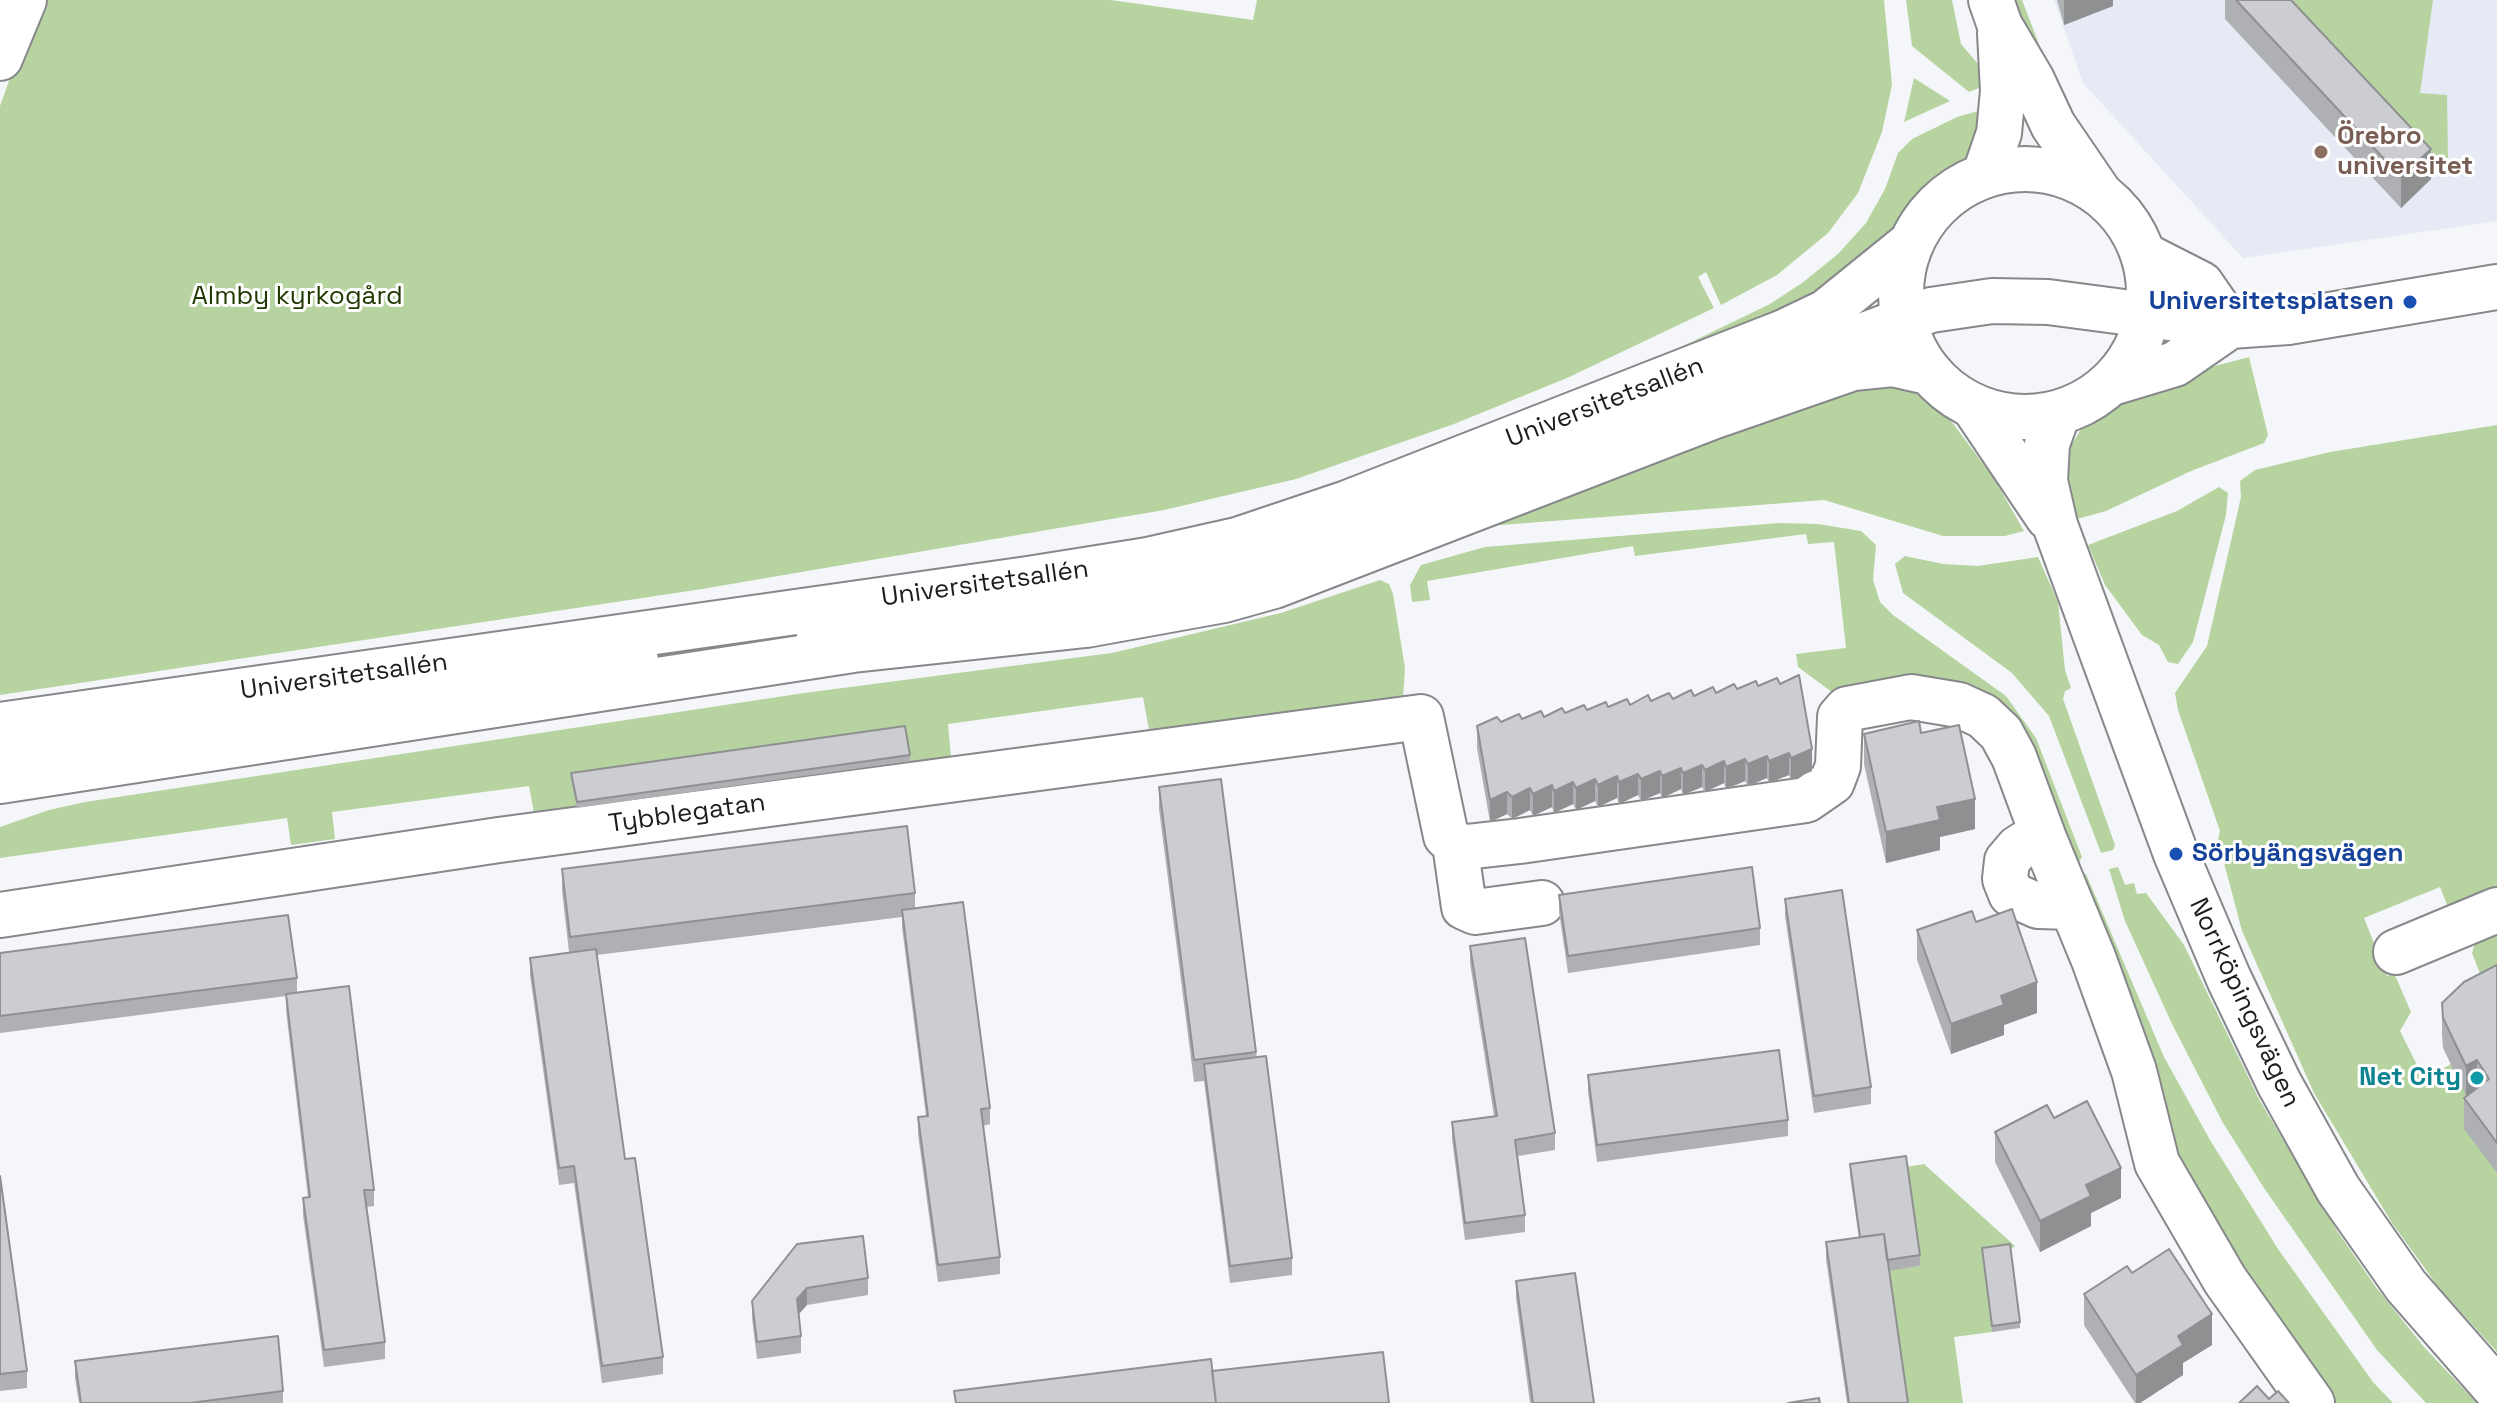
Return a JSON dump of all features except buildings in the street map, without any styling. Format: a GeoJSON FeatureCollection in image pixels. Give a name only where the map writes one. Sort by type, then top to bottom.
{"type":"FeatureCollection","features":[{"type":"Feature","properties":{"kind":"main road"},"geometry":{"type":"LineString","coordinates":[[0,58],[24,0]]}},
{"type":"Feature","properties":{"kind":"main road"},"geometry":{"type":"LineString","coordinates":[[1985,174],[1999,133],[2003,91],[1995,13]]}},
{"type":"Feature","properties":{"kind":"main road"},"geometry":{"type":"LineString","coordinates":[[1995,13],[2053,125],[2098,191],[2126,219],[2144,255],[2150,289],[2147,317],[2133,355],[2112,383],[2087,401],[2058,413],[2016,417],[1974,407],[1949,392],[1928,372],[1911,343],[1904,319],[1901,277],[1910,244],[1928,214],[1954,190],[1985,174],[2024,167],[2063,173],[2098,191]]}},
{"type":"Feature","properties":{"kind":"main road","name":"Universitetsallén"},"geometry":{"type":"LineString","coordinates":[[0,725],[1028,579],[1148,560],[1225,543],[1347,503],[1784,332],[1826,312],[1910,244]]}},
{"type":"Feature","properties":{"kind":"main road"},"geometry":{"type":"LineString","coordinates":[[2144,255],[2201,284],[2230,326]]}},
{"type":"Feature","properties":{"kind":"main road"},"geometry":{"type":"LineString","coordinates":[[0,755],[1150,586],[1233,569],[1388,515],[1931,310],[1992,301],[2048,302],[2230,326],[2288,322],[2497,287]]}},
{"type":"Feature","properties":{"kind":"main road"},"geometry":{"type":"LineString","coordinates":[[2112,383],[2175,364],[2230,326]]}},
{"type":"Feature","properties":{"kind":"main road","name":"Universitetsallén"},"geometry":{"type":"LineString","coordinates":[[0,781],[853,650],[1086,625],[1224,600],[1274,586],[1712,417],[1853,368],[1893,364],[1928,372]]}},
{"type":"Feature","properties":{"kind":"main road","name":"Norrköpingsvägen"},"geometry":{"type":"LineString","coordinates":[[1974,407],[2055,525]]}},
{"type":"Feature","properties":{"kind":"main road","name":"Norrköpingsvägen"},"geometry":{"type":"LineString","coordinates":[[2058,413],[2047,444],[2045,481],[2055,525],[2181,867],[2279,1083],[2338,1189],[2406,1286],[2497,1390]]}},
{"type":"Feature","properties":{"kind":"main road"},"geometry":{"type":"LineString","coordinates":[[1542,903],[1475,912],[1464,907],[1455,844],[1466,847],[1520,841],[1806,800],[1832,782],[1838,766],[1840,717],[1847,709],[1911,697],[1959,705],[1983,716],[2001,733],[2014,757],[2134,1071],[2157,1163],[2225,1280],[2312,1403]]}},
{"type":"Feature","properties":{"kind":"main road","name":"Tybblegatan"},"geometry":{"type":"LineString","coordinates":[[0,915],[499,840],[1421,717],[1446,836],[1455,844]]}},
{"type":"Feature","properties":{"kind":"main road"},"geometry":{"type":"LineString","coordinates":[[2396,952],[2497,910]]}},
{"type":"Feature","properties":{"kind":"shaded area","name":"Örebro universitet"},"geometry":{"type":"Polygon","coordinates":[[[2054,0],[2497,0],[2497,221],[2243,258],[2083,83],[2054,0]]]}},
{"type":"Feature","properties":{"kind":"green space","name":"Almby kyrkogård"},"geometry":{"type":"Polygon","coordinates":[[[38,0],[1111,0],[1253,20],[1257,0],[1884,0],[1892,85],[1882,132],[1858,193],[1828,233],[1777,275],[1721,305],[1706,272],[1698,277],[1714,308],[1567,378],[1454,424],[1296,479],[1164,510],[702,589],[0,695],[0,106],[38,0]]]}},
{"type":"Feature","properties":{"kind":"green space"},"geometry":{"type":"Polygon","coordinates":[[[1906,0],[1952,0],[1961,44],[1985,75],[1984,86],[1969,92],[1912,46],[1906,0]]]}},
{"type":"Feature","properties":{"kind":"green space"},"geometry":{"type":"Polygon","coordinates":[[[2012,0],[2022,0],[2044,57],[2042,61],[2012,0]]]}},
{"type":"Feature","properties":{"kind":"green space"},"geometry":{"type":"Polygon","coordinates":[[[2292,0],[2433,0],[2420,93],[2447,95],[2448,162],[2441,171],[2292,0]]]}},
{"type":"Feature","properties":{"kind":"green space"},"geometry":{"type":"Polygon","coordinates":[[[1914,78],[1950,101],[1904,122],[1914,78]]]}},
{"type":"Feature","properties":{"kind":"green space"},"geometry":{"type":"Polygon","coordinates":[[[1985,109],[1968,157],[1886,237],[1785,318],[1303,515],[893,583],[1217,523],[1287,505],[1615,379],[1770,304],[1802,283],[1838,254],[1866,223],[1885,189],[1898,153],[1912,139],[1957,117],[1985,109]]]}},
{"type":"Feature","properties":{"kind":"green space"},"geometry":{"type":"Polygon","coordinates":[[[2249,357],[2268,435],[2264,443],[2191,471],[2106,511],[2077,519],[2062,472],[2067,452],[2091,413],[2113,400],[2192,372],[2249,357]]]}},
{"type":"Feature","properties":{"kind":"green space"},"geometry":{"type":"Polygon","coordinates":[[[1923,383],[1995,480],[2024,531],[2005,536],[1943,536],[1824,500],[1475,527],[1826,392],[1923,383]]]}},
{"type":"Feature","properties":{"kind":"green space"},"geometry":{"type":"Polygon","coordinates":[[[2497,425],[2497,899],[2452,917],[2440,887],[2364,918],[2387,976],[2394,973],[2411,1012],[2400,1031],[2424,1079],[2451,1064],[2466,1095],[2477,1091],[2497,1173],[2497,1352],[2439,1288],[2392,1223],[2314,1093],[2242,931],[2218,840],[2220,831],[2178,710],[2175,693],[2207,646],[2241,497],[2240,481],[2255,470],[2330,452],[2497,425]]]}},
{"type":"Feature","properties":{"kind":"green space"},"geometry":{"type":"Polygon","coordinates":[[[2219,487],[2228,493],[2226,515],[2193,642],[2178,664],[2168,662],[2159,645],[2142,635],[2105,585],[2088,545],[2177,511],[2219,487]]]}},
{"type":"Feature","properties":{"kind":"green space"},"geometry":{"type":"Polygon","coordinates":[[[1779,523],[1818,524],[1861,531],[1876,545],[1873,580],[1880,602],[1893,615],[2006,696],[2036,738],[2082,857],[2079,862],[2068,865],[2019,738],[1836,695],[1798,667],[1796,654],[1846,648],[1834,542],[1808,544],[1806,534],[1635,556],[1633,546],[1427,581],[1430,600],[1412,602],[1410,585],[1421,565],[1485,547],[1779,523]]]}},
{"type":"Feature","properties":{"kind":"green space"},"geometry":{"type":"Polygon","coordinates":[[[1905,556],[1943,564],[1978,566],[2038,557],[2058,602],[2065,670],[2071,688],[2065,691],[2063,699],[2115,845],[2113,850],[2101,853],[2049,716],[2012,673],[1903,593],[1895,564],[1905,556]]]}},
{"type":"Feature","properties":{"kind":"green space"},"geometry":{"type":"Polygon","coordinates":[[[1380,580],[1389,584],[1393,594],[1405,668],[1403,699],[1149,730],[1143,697],[948,724],[951,757],[910,761],[905,732],[572,779],[577,808],[534,813],[529,786],[332,812],[335,839],[291,845],[287,818],[0,858],[0,827],[49,810],[85,802],[804,693],[1112,653],[1281,613],[1380,580]]]}},
{"type":"Feature","properties":{"kind":"green space"},"geometry":{"type":"Polygon","coordinates":[[[2118,867],[2125,885],[2134,883],[2137,894],[2146,893],[2184,945],[2260,1101],[2338,1232],[2375,1286],[2424,1347],[2477,1403],[2426,1403],[2377,1350],[2264,1188],[2223,1123],[2172,1024],[2125,921],[2109,869],[2118,867]]]}},
{"type":"Feature","properties":{"kind":"green space"},"geometry":{"type":"Polygon","coordinates":[[[2086,874],[2164,1057],[2210,1140],[2278,1249],[2373,1382],[2393,1403],[2335,1403],[2281,1334],[2183,1177],[2073,878],[2086,874]]]}},
{"type":"Feature","properties":{"kind":"green space"},"geometry":{"type":"Polygon","coordinates":[[[2497,930],[2497,996],[2490,999],[2472,953],[2475,943],[2497,930]]]}},
{"type":"Feature","properties":{"kind":"green space"},"geometry":{"type":"Polygon","coordinates":[[[1924,1164],[2015,1246],[2010,1250],[1982,1254],[1992,1332],[1954,1337],[1963,1403],[1906,1403],[1886,1271],[1920,1266],[1906,1167],[1924,1164]]]}},
{"type":"Feature","properties":{"kind":"place","name":"Örebro universitet"},"geometry":{"type":"Point","coordinates":[2321,152]}},
{"type":"Feature","properties":{"kind":"place","name":"Universitetsplatsen"},"geometry":{"type":"Point","coordinates":[2410,302]}},
{"type":"Feature","properties":{"kind":"place","name":"Sörbyängsvägen"},"geometry":{"type":"Point","coordinates":[2176,854]}},
{"type":"Feature","properties":{"kind":"place","name":"Net City"},"geometry":{"type":"Point","coordinates":[2477,1078]}}]}
